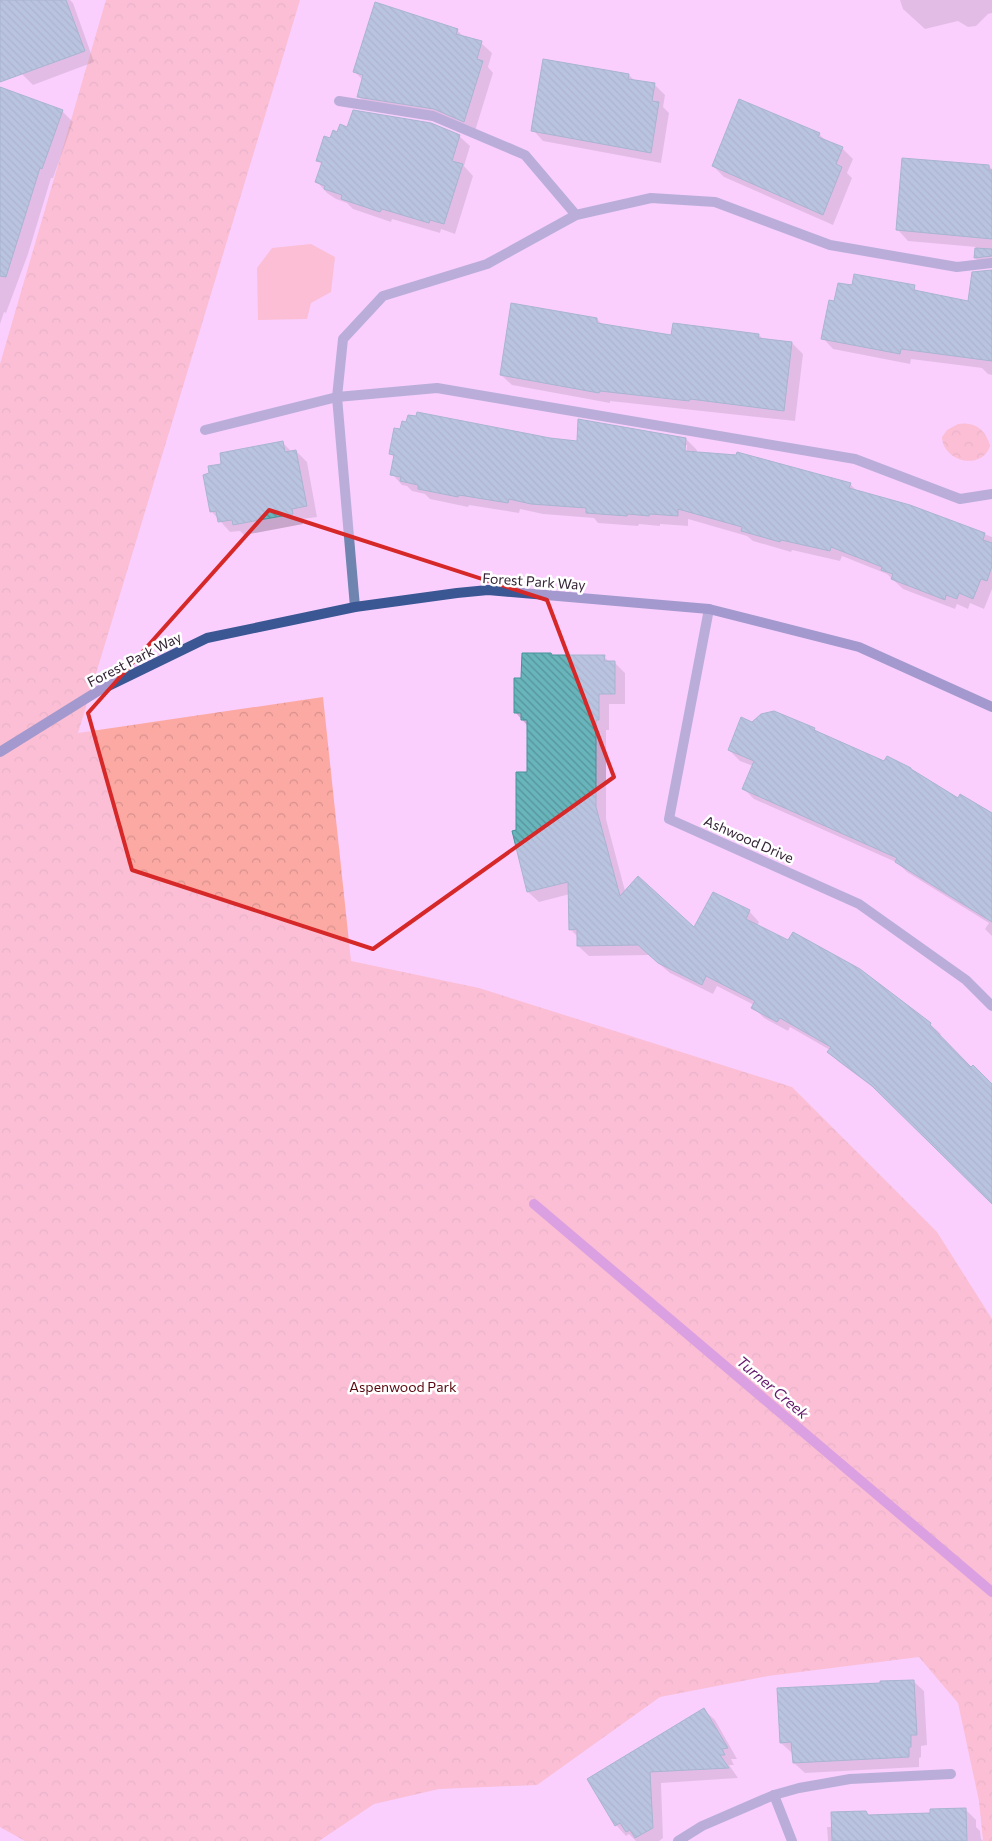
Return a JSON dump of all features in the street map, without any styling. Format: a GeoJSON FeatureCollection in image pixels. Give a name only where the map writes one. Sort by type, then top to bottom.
{"type":"FeatureCollection","features":[{"type":"Feature","properties":{"kind":"street"},"geometry":{"type":"LineString","coordinates":[[339,102],[433,116],[525,155],[576,215]]}},
{"type":"Feature","properties":{"kind":"street"},"geometry":{"type":"LineString","coordinates":[[355,607],[337,398],[343,339],[383,296],[487,264],[576,215],[652,198],[715,202],[830,245],[957,267],[992,263]]}},
{"type":"Feature","properties":{"kind":"street"},"geometry":{"type":"LineString","coordinates":[[205,430],[337,398],[437,388],[854,459],[960,499],[992,494]]}},
{"type":"Feature","properties":{"kind":"street","name":"Forest Park Way"},"geometry":{"type":"LineString","coordinates":[[0,752],[98,691],[207,638],[355,607],[457,592],[488,590],[709,609],[859,647],[992,707]]}},
{"type":"Feature","properties":{"kind":"street","name":"Ashwood Drive"},"geometry":{"type":"LineString","coordinates":[[709,609],[669,819],[859,904],[966,980],[992,1006]]}},
{"type":"Feature","properties":{"kind":"street"},"geometry":{"type":"LineString","coordinates":[[678,1841],[702,1826],[774,1795],[812,1785],[838,1781],[951,1774]]}},
{"type":"Feature","properties":{"kind":"street"},"geometry":{"type":"LineString","coordinates":[[774,1795],[792,1841]]}},
{"type":"Feature","properties":{"kind":"highlighted area"},"geometry":{"type":"Polygon","coordinates":[[[269,510],[547,600],[614,777],[373,949],[132,870],[88,713],[269,510]]]}},
{"type":"Feature","properties":{"kind":"green space","name":"Aspenwood Park"},"geometry":{"type":"Polygon","coordinates":[[[106,0],[300,0],[78,733],[323,697],[351,961],[479,988],[792,1087],[937,1232],[992,1319],[992,1841],[983,1841],[979,1801],[958,1703],[919,1657],[768,1676],[660,1697],[537,1785],[439,1789],[374,1804],[319,1841],[25,1841],[0,1827],[0,364],[106,0]]]}},
{"type":"Feature","properties":{"kind":"green space"},"geometry":{"type":"Polygon","coordinates":[[[311,244],[335,257],[331,292],[311,303],[307,319],[258,320],[257,268],[272,248],[311,244]]]}},
{"type":"Feature","properties":{"kind":"green space"},"geometry":{"type":"Polygon","coordinates":[[[958,424],[975,425],[983,431],[990,446],[986,454],[972,461],[963,460],[949,452],[944,446],[942,437],[947,430],[958,424]]]}},
{"type":"Feature","properties":{"kind":"building"},"geometry":{"type":"Polygon","coordinates":[[[0,0],[66,0],[85,51],[0,82],[0,0]]]}},
{"type":"Feature","properties":{"kind":"building"},"geometry":{"type":"Polygon","coordinates":[[[375,2],[458,29],[456,34],[482,41],[477,59],[483,61],[464,122],[434,109],[357,97],[363,75],[353,72],[375,2]]]}},
{"type":"Feature","properties":{"kind":"building"},"geometry":{"type":"Polygon","coordinates":[[[543,59],[629,74],[628,79],[655,83],[652,101],[659,102],[651,153],[531,131],[543,59]]]}},
{"type":"Feature","properties":{"kind":"building"},"geometry":{"type":"Polygon","coordinates":[[[0,87],[63,110],[42,169],[40,168],[6,277],[0,276],[0,87]]]}},
{"type":"Feature","properties":{"kind":"building"},"geometry":{"type":"Polygon","coordinates":[[[739,99],[820,133],[818,137],[843,147],[836,164],[842,167],[823,215],[712,166],[739,99]]]}},
{"type":"Feature","properties":{"kind":"building"},"geometry":{"type":"Polygon","coordinates":[[[353,110],[431,123],[460,135],[452,161],[463,164],[444,224],[430,220],[429,223],[382,209],[380,212],[341,199],[342,195],[324,189],[325,186],[315,182],[322,162],[316,161],[324,136],[330,138],[333,130],[337,132],[340,124],[347,127],[353,110]]]}},
{"type":"Feature","properties":{"kind":"building"},"geometry":{"type":"Polygon","coordinates":[[[902,158],[989,165],[989,170],[992,170],[992,239],[896,230],[902,158]]]}},
{"type":"Feature","properties":{"kind":"building"},"geometry":{"type":"Polygon","coordinates":[[[975,248],[992,249],[992,256],[974,258],[975,248]]]}},
{"type":"Feature","properties":{"kind":"building"},"geometry":{"type":"Polygon","coordinates":[[[992,270],[992,361],[901,349],[900,354],[821,339],[829,300],[834,301],[838,283],[852,285],[854,274],[915,285],[914,290],[968,301],[972,272],[992,270]]]}},
{"type":"Feature","properties":{"kind":"building"},"geometry":{"type":"Polygon","coordinates":[[[511,303],[597,318],[597,323],[671,335],[673,323],[759,334],[758,338],[792,342],[784,411],[690,399],[689,401],[600,391],[599,393],[500,375],[511,303]]]}},
{"type":"Feature","properties":{"kind":"building"},"geometry":{"type":"Polygon","coordinates":[[[417,412],[550,438],[577,441],[578,419],[686,438],[685,451],[736,455],[737,452],[851,483],[849,488],[910,505],[985,533],[983,540],[992,543],[992,566],[987,581],[981,579],[973,599],[959,593],[957,599],[946,595],[945,600],[891,579],[893,574],[881,570],[882,567],[831,547],[830,551],[781,540],[780,542],[741,531],[742,527],[678,509],[678,516],[628,514],[627,516],[586,513],[586,508],[531,504],[509,499],[508,503],[459,495],[458,497],[418,489],[418,485],[400,481],[401,477],[390,475],[394,455],[389,454],[394,428],[400,429],[402,421],[406,422],[408,415],[416,416],[417,412]]]}},
{"type":"Feature","properties":{"kind":"building"},"geometry":{"type":"Polygon","coordinates":[[[283,441],[285,452],[296,450],[307,506],[292,509],[293,514],[233,525],[232,520],[218,522],[216,511],[210,512],[203,475],[209,473],[208,466],[221,464],[220,453],[283,441]]]}},
{"type":"Feature","properties":{"kind":"building"},"geometry":{"type":"Polygon","coordinates":[[[522,653],[605,655],[604,661],[615,661],[615,694],[599,694],[599,720],[596,720],[596,807],[620,896],[638,876],[694,927],[713,892],[750,910],[746,919],[788,940],[793,932],[860,969],[931,1023],[930,1025],[971,1067],[973,1065],[992,1084],[992,1204],[871,1085],[827,1052],[831,1047],[780,1018],[777,1022],[751,1008],[755,1001],[706,976],[702,985],[658,963],[638,945],[577,946],[577,929],[569,930],[568,882],[527,892],[512,831],[516,830],[516,772],[527,772],[527,720],[521,720],[521,713],[514,713],[514,678],[521,678],[522,653]]]}},
{"type":"Feature","properties":{"kind":"building"},"geometry":{"type":"Polygon","coordinates":[[[774,711],[884,761],[887,756],[911,768],[958,798],[960,794],[992,813],[992,922],[895,862],[897,858],[742,789],[754,761],[728,750],[741,717],[752,722],[761,714],[774,711]]]}},
{"type":"Feature","properties":{"kind":"building"},"geometry":{"type":"Polygon","coordinates":[[[914,1680],[917,1735],[911,1735],[909,1757],[793,1763],[791,1742],[780,1743],[777,1688],[914,1680]]]}},
{"type":"Feature","properties":{"kind":"building"},"geometry":{"type":"Polygon","coordinates":[[[704,1708],[728,1748],[722,1749],[725,1755],[720,1755],[729,1768],[650,1772],[653,1828],[635,1838],[630,1830],[626,1832],[620,1823],[615,1826],[587,1779],[704,1708]]]}},
{"type":"Feature","properties":{"kind":"building"},"geometry":{"type":"Polygon","coordinates":[[[966,1808],[967,1841],[832,1841],[831,1812],[866,1811],[868,1815],[930,1813],[930,1809],[966,1808]]]}},
{"type":"Feature","properties":{"kind":"waterway","name":"Turner Creek"},"geometry":{"type":"LineString","coordinates":[[534,1204],[992,1592]]}}]}
